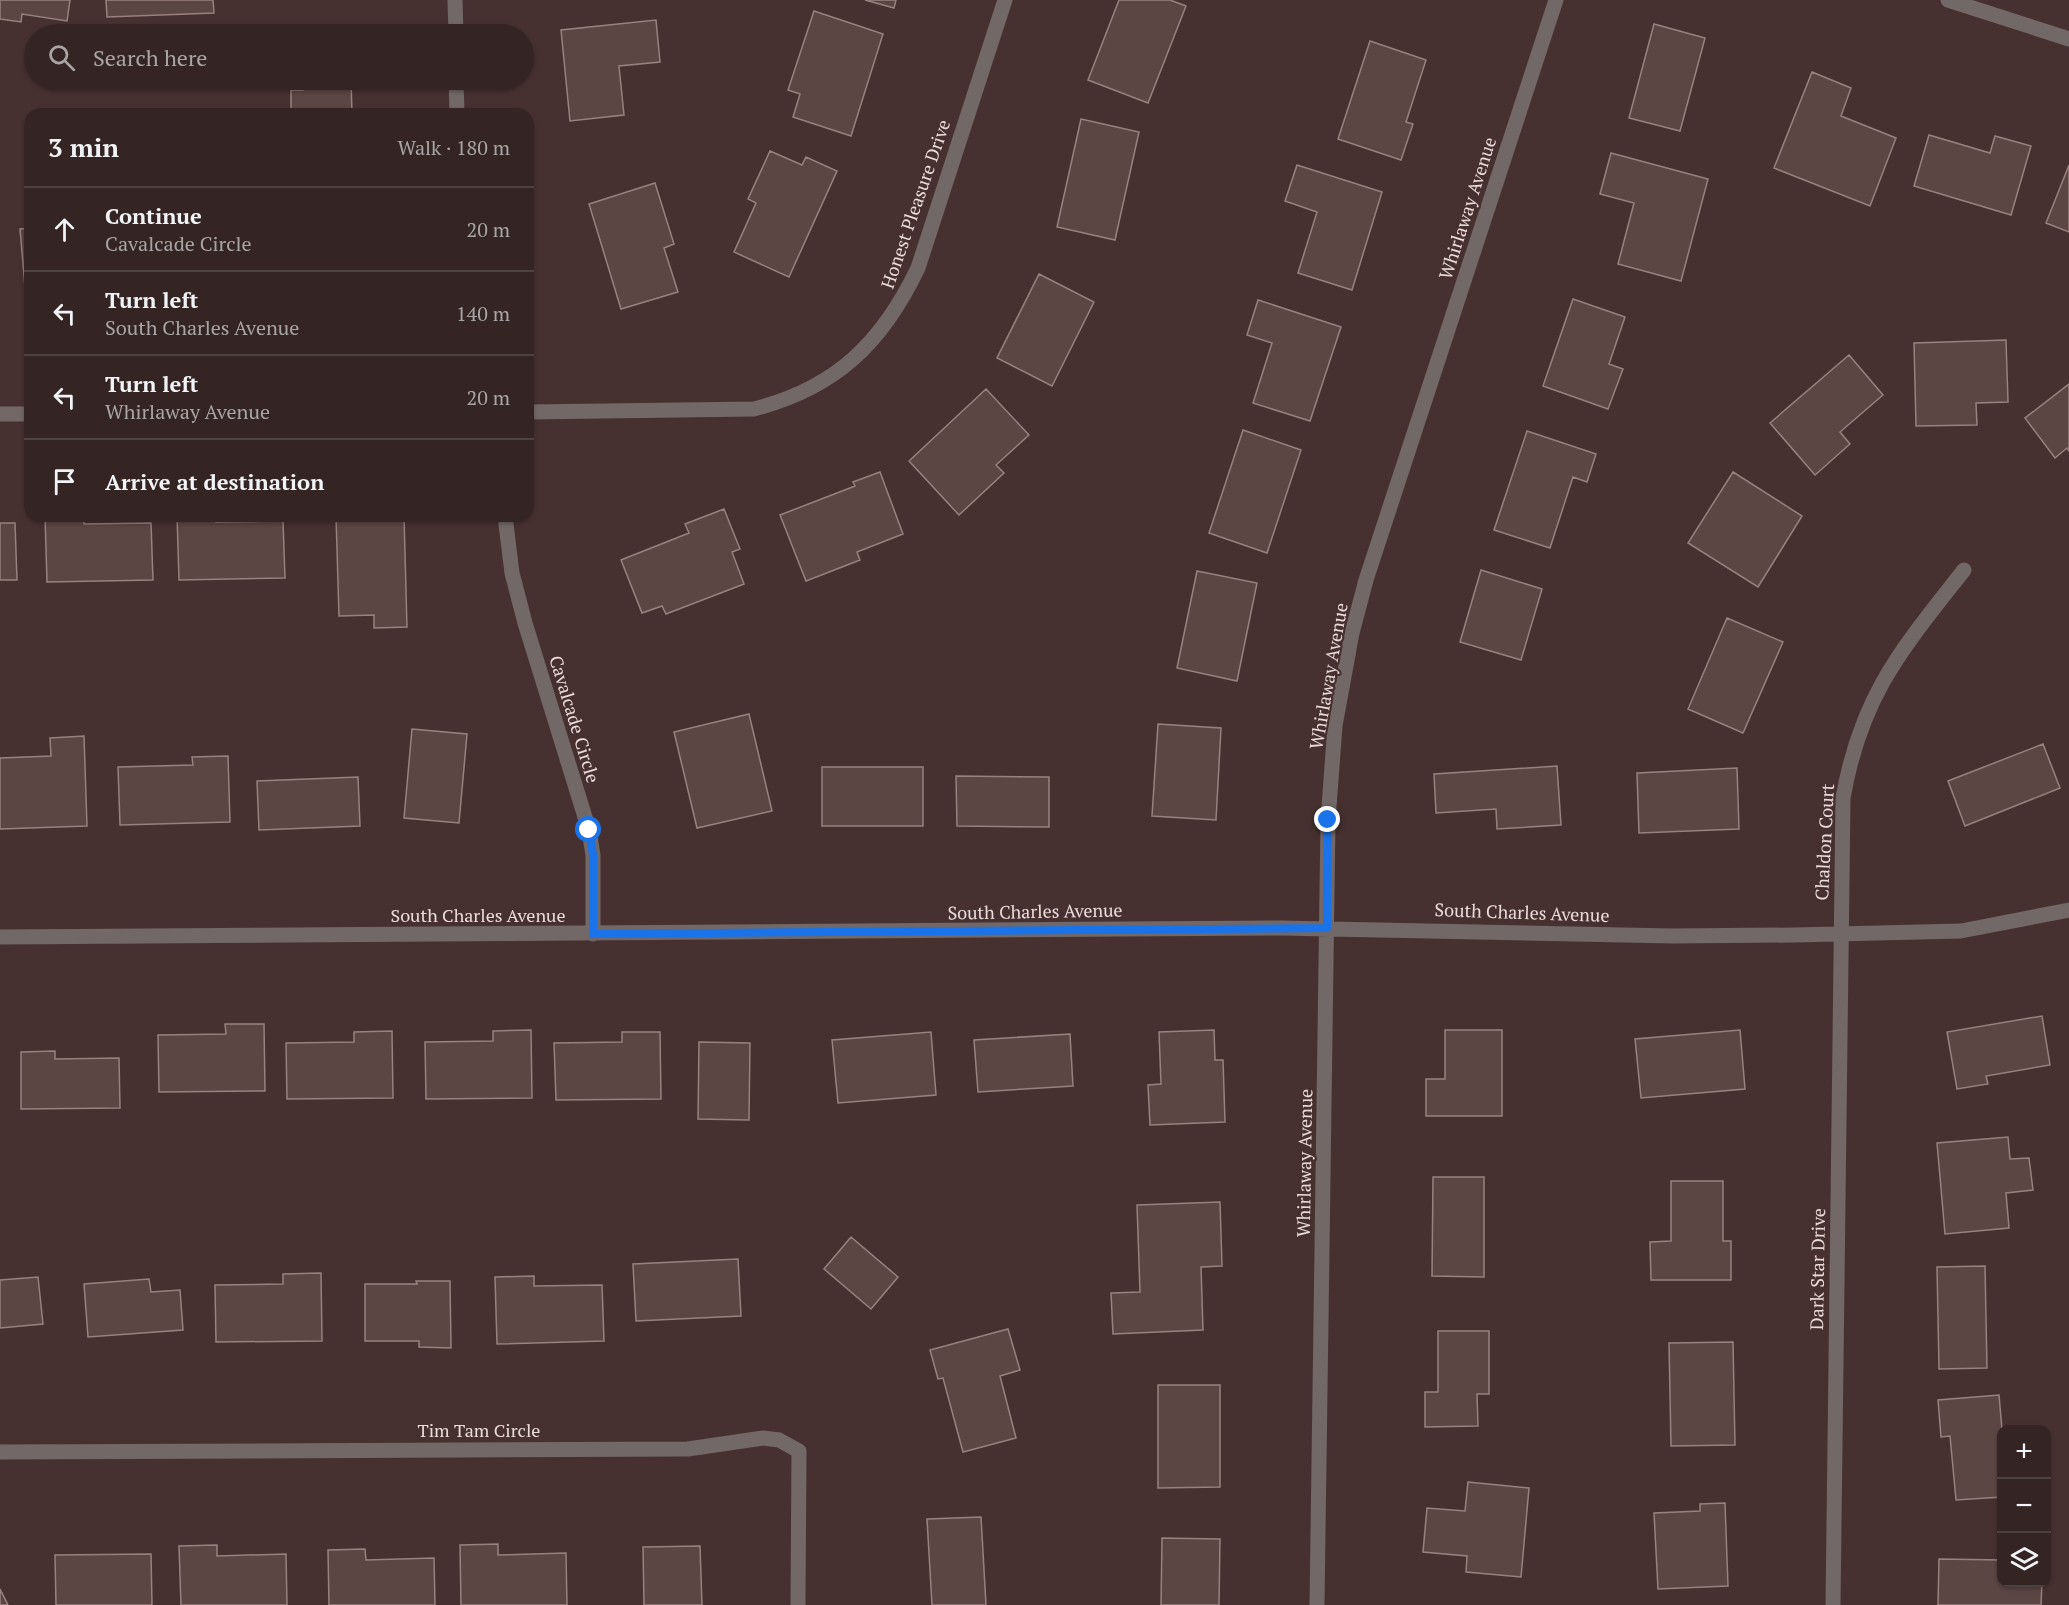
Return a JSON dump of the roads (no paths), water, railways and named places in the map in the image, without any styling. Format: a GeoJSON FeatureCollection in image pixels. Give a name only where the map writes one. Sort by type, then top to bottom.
{"type":"FeatureCollection","features":[{"type":"Feature","properties":{"kind":"street"},"geometry":{"type":"LineString","coordinates":[[455,0],[456,24]]}},
{"type":"Feature","properties":{"kind":"street","name":"Honest Pleasure Drive"},"geometry":{"type":"LineString","coordinates":[[534,412],[754,409],[785,401],[807,392],[846,366],[882,331],[901,303],[918,268],[1005,0]]}},
{"type":"Feature","properties":{"kind":"street","name":"Whirlaway Avenue"},"geometry":{"type":"LineString","coordinates":[[1317,1605],[1328,820],[1335,726],[1352,633],[1366,580],[1556,0]]}},
{"type":"Feature","properties":{"kind":"street"},"geometry":{"type":"LineString","coordinates":[[1948,0],[2069,39]]}},
{"type":"Feature","properties":{"kind":"street"},"geometry":{"type":"LineString","coordinates":[[456,90],[457,108]]}},
{"type":"Feature","properties":{"kind":"street"},"geometry":{"type":"LineString","coordinates":[[0,414],[24,414]]}},
{"type":"Feature","properties":{"kind":"street","name":"Cavalcade Circle"},"geometry":{"type":"LineString","coordinates":[[506,522],[512,573],[525,623],[589,830],[593,855],[593,934]]}},
{"type":"Feature","properties":{"kind":"street","name":"Chaldon Court"},"geometry":{"type":"LineString","coordinates":[[1840,934],[1843,798],[1858,735],[1871,701],[1895,658],[1964,570]]}},
{"type":"Feature","properties":{"kind":"street","name":"South Charles Avenue"},"geometry":{"type":"LineString","coordinates":[[0,937],[1327,928],[1673,936],[1840,934],[1961,931],[2069,909]]}},
{"type":"Feature","properties":{"kind":"street","name":"Dark Star Drive"},"geometry":{"type":"LineString","coordinates":[[1833,1605],[1840,934]]}},
{"type":"Feature","properties":{"kind":"street","name":"Tim Tam Circle"},"geometry":{"type":"LineString","coordinates":[[0,1452],[688,1449],[763,1438],[779,1440],[799,1451],[798,1605]]}}]}
